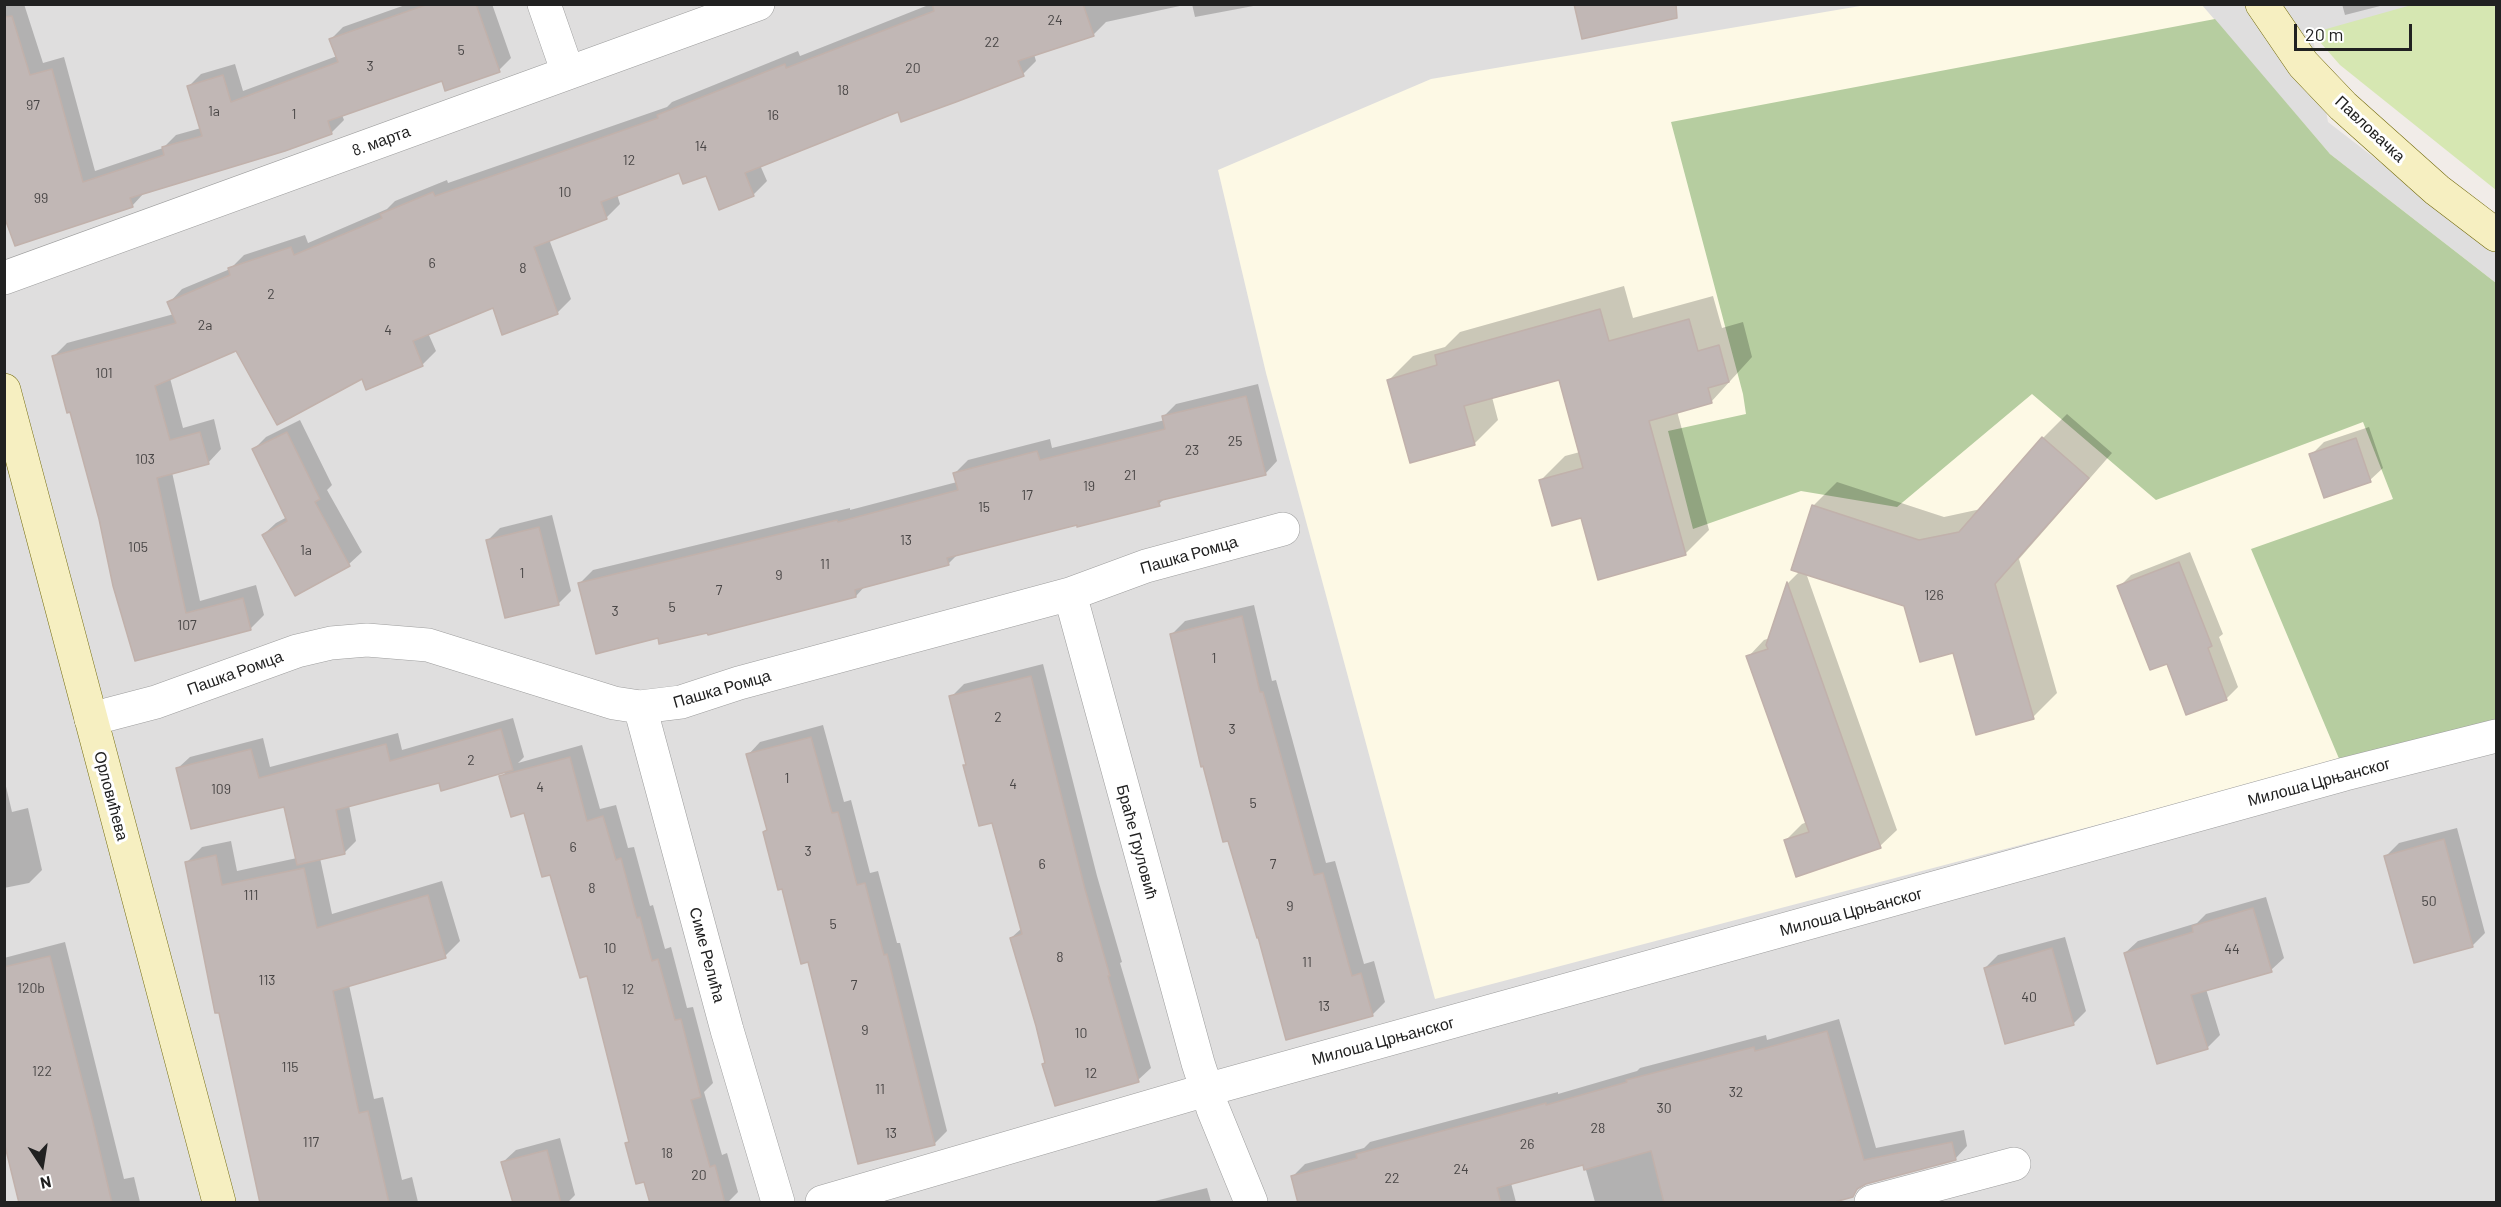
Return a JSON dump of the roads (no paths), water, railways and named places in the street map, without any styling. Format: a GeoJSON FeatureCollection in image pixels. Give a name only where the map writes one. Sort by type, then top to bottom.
{"type":"FeatureCollection","features":[{"type":"Feature","properties":{"kind":"street"},"geometry":{"type":"LineString","coordinates":[[544,4],[568,73]]}},
{"type":"Feature","properties":{"kind":"street","name":"8. марта"},"geometry":{"type":"LineString","coordinates":[[4,278],[758,4]]}},
{"type":"Feature","properties":{"kind":"street","name":"Павловачка"},"geometry":{"type":"LineString","coordinates":[[2262,4],[2303,64],[2343,106],[2437,190],[2496,235]]}},
{"type":"Feature","properties":{"kind":"street","name":"Орловићева"},"geometry":{"type":"LineString","coordinates":[[4,390],[219,1203]]}},
{"type":"Feature","properties":{"kind":"street","name":"Пашка Ромца"},"geometry":{"type":"LineString","coordinates":[[91,719],[156,702],[297,651],[331,643],[367,640],[428,645],[614,703],[640,707],[681,702],[739,683],[1070,594],[1146,566],[1283,529]]}},
{"type":"Feature","properties":{"kind":"street","name":"Браће Груловић"},"geometry":{"type":"LineString","coordinates":[[1070,594],[1206,1090]]}},
{"type":"Feature","properties":{"kind":"street","name":"Симе Релића"},"geometry":{"type":"LineString","coordinates":[[640,707],[727,1030],[778,1203]]}},
{"type":"Feature","properties":{"kind":"street","name":"Милоша Црњанског"},"geometry":{"type":"LineString","coordinates":[[822,1203],[1206,1090],[2344,774],[2496,736]]}},
{"type":"Feature","properties":{"kind":"street"},"geometry":{"type":"LineString","coordinates":[[1206,1090],[1251,1203]]}},
{"type":"Feature","properties":{"kind":"street"},"geometry":{"type":"LineString","coordinates":[[1871,1203],[2014,1164]]}}]}
